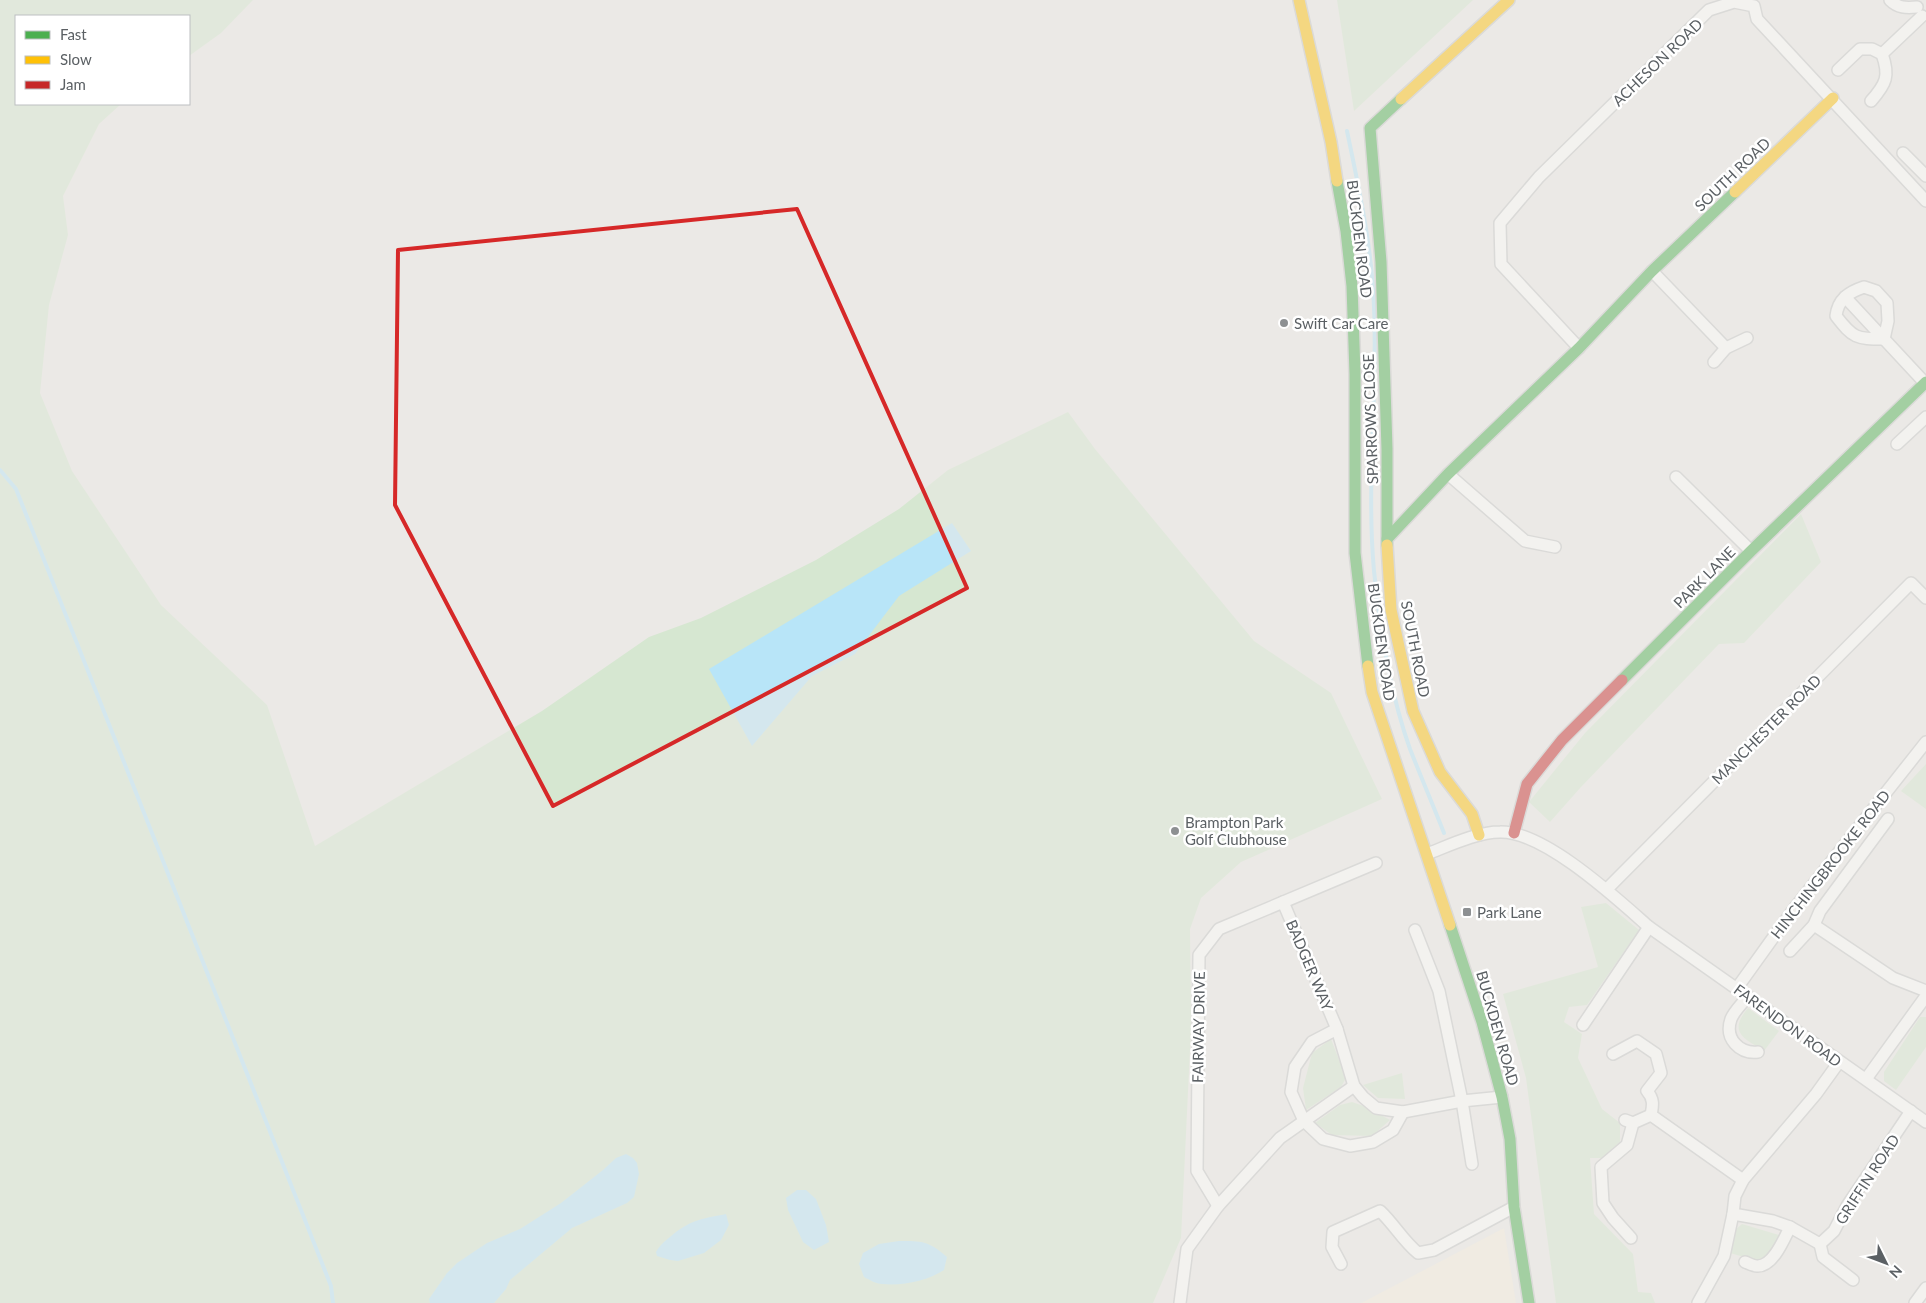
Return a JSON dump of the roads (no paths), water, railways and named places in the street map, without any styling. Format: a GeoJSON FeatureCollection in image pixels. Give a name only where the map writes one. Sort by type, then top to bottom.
{"type":"FeatureCollection","features":[{"type":"Feature","properties":{"kind":"street","name":"BUCKDEN ROAD"},"geometry":{"type":"LineString","coordinates":[[1299,0],[1331,142],[1346,231],[1352,286],[1355,366],[1355,553],[1367,664],[1372,692],[1482,1022],[1502,1097],[1510,1139],[1514,1206],[1529,1303]]}},
{"type":"Feature","properties":{"kind":"street","name":"SPARROWS CLOSE"},"geometry":{"type":"LineString","coordinates":[[1387,538],[1387,449],[1381,270],[1370,128],[1509,0]]}},
{"type":"Feature","properties":{"kind":"street"},"geometry":{"type":"LineString","coordinates":[[1890,0],[1896,6],[1921,11]]}},
{"type":"Feature","properties":{"kind":"street","name":"ACHESON ROAD"},"geometry":{"type":"LineString","coordinates":[[1580,348],[1500,264],[1500,223],[1539,177],[1710,10],[1734,2],[1755,3],[1757,19],[1926,201]]}},
{"type":"Feature","properties":{"kind":"street"},"geometry":{"type":"LineString","coordinates":[[1882,54],[1921,11]]}},
{"type":"Feature","properties":{"kind":"street"},"geometry":{"type":"LineString","coordinates":[[1838,70],[1860,49],[1872,49],[1882,54],[1886,67],[1885,86],[1871,101]]}},
{"type":"Feature","properties":{"kind":"street","name":"SOUTH ROAD"},"geometry":{"type":"LineString","coordinates":[[1479,835],[1472,814],[1440,772],[1412,711],[1391,610],[1387,538],[1448,474],[1580,348],[1652,271],[1832,98]]}},
{"type":"Feature","properties":{"kind":"street"},"geometry":{"type":"LineString","coordinates":[[1903,153],[1926,176]]}},
{"type":"Feature","properties":{"kind":"street"},"geometry":{"type":"LineString","coordinates":[[1652,271],[1726,348]]}},
{"type":"Feature","properties":{"kind":"street"},"geometry":{"type":"LineString","coordinates":[[1864,286],[1876,291],[1887,303],[1888,321],[1884,338],[1864,339],[1848,332],[1836,316],[1837,306],[1851,291],[1864,286]]}},
{"type":"Feature","properties":{"kind":"street","name":"PARK LANE"},"geometry":{"type":"LineString","coordinates":[[1514,833],[1528,784],[1562,740],[1751,551],[1926,383],[1845,297]]}},
{"type":"Feature","properties":{"kind":"street"},"geometry":{"type":"LineString","coordinates":[[1714,362],[1726,348],[1747,338]]}},
{"type":"Feature","properties":{"kind":"street"},"geometry":{"type":"LineString","coordinates":[[1897,444],[1926,417]]}},
{"type":"Feature","properties":{"kind":"street"},"geometry":{"type":"LineString","coordinates":[[1448,474],[1525,541],[1555,547]]}},
{"type":"Feature","properties":{"kind":"street","name":"PARK LANE"},"geometry":{"type":"LineString","coordinates":[[1676,477],[1751,551]]}},
{"type":"Feature","properties":{"kind":"street","name":"MANCHESTER ROAD"},"geometry":{"type":"LineString","coordinates":[[1607,890],[1911,583],[1926,598]]}},
{"type":"Feature","properties":{"kind":"street","name":"HINCHINGBROOKE ROAD"},"geometry":{"type":"LineString","coordinates":[[1737,988],[1793,910],[1926,742]]}},
{"type":"Feature","properties":{"kind":"street"},"geometry":{"type":"LineString","coordinates":[[1790,951],[1814,925],[1820,911],[1888,819]]}},
{"type":"Feature","properties":{"kind":"street","name":"FARENDON ROAD"},"geometry":{"type":"LineString","coordinates":[[1427,854],[1479,835],[1499,832],[1514,833],[1543,844],[1607,890],[1649,927],[1926,1122]]}},
{"type":"Feature","properties":{"kind":"street","name":"FAIRWAY DRIVE"},"geometry":{"type":"LineString","coordinates":[[1218,1206],[1197,1171],[1199,955],[1219,930],[1376,863]]}},
{"type":"Feature","properties":{"kind":"street","name":"BADGER WAY"},"geometry":{"type":"LineString","coordinates":[[1283,902],[1337,1029],[1354,1086],[1363,1097],[1376,1108],[1403,1112],[1462,1100],[1502,1097]]}},
{"type":"Feature","properties":{"kind":"street"},"geometry":{"type":"LineString","coordinates":[[1814,925],[1893,978],[1926,991]]}},
{"type":"Feature","properties":{"kind":"street"},"geometry":{"type":"LineString","coordinates":[[1583,1025],[1649,927]]}},
{"type":"Feature","properties":{"kind":"street"},"geometry":{"type":"LineString","coordinates":[[1415,930],[1439,991],[1462,1100],[1472,1164]]}},
{"type":"Feature","properties":{"kind":"street"},"geometry":{"type":"LineString","coordinates":[[1748,996],[1731,1019],[1730,1030],[1732,1039],[1739,1049],[1750,1053],[1758,1052]]}},
{"type":"Feature","properties":{"kind":"street"},"geometry":{"type":"LineString","coordinates":[[1866,1079],[1926,996]]}},
{"type":"Feature","properties":{"kind":"street","name":"BADGER WAY"},"geometry":{"type":"LineString","coordinates":[[1337,1029],[1312,1042],[1295,1067],[1291,1092],[1304,1121],[1323,1139],[1350,1146],[1372,1142],[1394,1130],[1403,1112]]}},
{"type":"Feature","properties":{"kind":"street"},"geometry":{"type":"LineString","coordinates":[[1612,1054],[1637,1041],[1656,1054],[1662,1072],[1647,1091],[1652,1096],[1654,1105],[1650,1115],[1643,1120],[1629,1121],[1627,1145],[1601,1167],[1603,1203],[1630,1238]]}},
{"type":"Feature","properties":{"kind":"street"},"geometry":{"type":"LineString","coordinates":[[1698,1303],[1724,1256],[1735,1196],[1743,1180],[1816,1094],[1839,1062]]}},
{"type":"Feature","properties":{"kind":"street"},"geometry":{"type":"LineString","coordinates":[[1180,1303],[1187,1249],[1218,1206],[1280,1138],[1354,1086]]}},
{"type":"Feature","properties":{"kind":"street","name":"GRIFFIN ROAD"},"geometry":{"type":"LineString","coordinates":[[1820,1244],[1834,1231],[1847,1206],[1911,1111]]}},
{"type":"Feature","properties":{"kind":"street"},"geometry":{"type":"LineString","coordinates":[[1650,1115],[1743,1180]]}},
{"type":"Feature","properties":{"kind":"street"},"geometry":{"type":"LineString","coordinates":[[1342,1264],[1332,1247],[1333,1232],[1380,1211],[1409,1246],[1418,1253],[1434,1250],[1514,1206]]}},
{"type":"Feature","properties":{"kind":"street"},"geometry":{"type":"LineString","coordinates":[[1733,1214],[1772,1221],[1790,1227],[1820,1244],[1823,1257],[1853,1280]]}},
{"type":"Feature","properties":{"kind":"street"},"geometry":{"type":"LineString","coordinates":[[1745,1262],[1757,1266],[1765,1264],[1772,1258],[1790,1227]]}},
{"type":"Feature","properties":{"kind":"street"},"geometry":{"type":"LineString","coordinates":[[1915,1303],[1926,1288]]}},
{"type":"Feature","properties":{"kind":"water"},"geometry":{"type":"Polygon","coordinates":[[[952,523],[971,551],[899,596],[855,654],[812,676],[752,746],[709,669],[952,523]]]}},
{"type":"Feature","properties":{"kind":"water"},"geometry":{"type":"Polygon","coordinates":[[[626,1154],[637,1163],[639,1174],[634,1197],[627,1203],[572,1228],[510,1280],[506,1289],[494,1303],[430,1303],[429,1299],[447,1273],[457,1263],[487,1243],[520,1229],[561,1203],[616,1158],[626,1154]]]}},
{"type":"Feature","properties":{"kind":"water"},"geometry":{"type":"Polygon","coordinates":[[[797,1190],[806,1190],[816,1199],[826,1225],[829,1242],[814,1250],[803,1242],[788,1210],[786,1198],[797,1190]]]}},
{"type":"Feature","properties":{"kind":"water"},"geometry":{"type":"Polygon","coordinates":[[[726,1214],[729,1225],[721,1240],[704,1253],[678,1261],[657,1256],[656,1252],[661,1245],[684,1227],[702,1219],[726,1214]]]}},
{"type":"Feature","properties":{"kind":"water"},"geometry":{"type":"Polygon","coordinates":[[[899,1241],[920,1242],[935,1248],[947,1257],[944,1270],[922,1280],[898,1284],[880,1284],[864,1277],[859,1264],[863,1253],[879,1244],[899,1241]]]}},
{"type":"Feature","properties":{"kind":"waterway"},"geometry":{"type":"LineString","coordinates":[[1347,131],[1364,218],[1373,285],[1375,373],[1371,505],[1374,571],[1379,616],[1391,684],[1403,728],[1444,833]]}},
{"type":"Feature","properties":{"kind":"waterway"},"geometry":{"type":"LineString","coordinates":[[0,470],[16,489],[331,1286],[333,1303]]}},
{"type":"Feature","properties":{"kind":"place","name":"Swift Car Care"},"geometry":{"type":"Point","coordinates":[1284,323]}},
{"type":"Feature","properties":{"kind":"place","name":"Brampton Park Golf Clubhouse"},"geometry":{"type":"Point","coordinates":[1175,831]}},
{"type":"Feature","properties":{"kind":"place","name":"Park Lane"},"geometry":{"type":"Point","coordinates":[1467,912]}}]}
